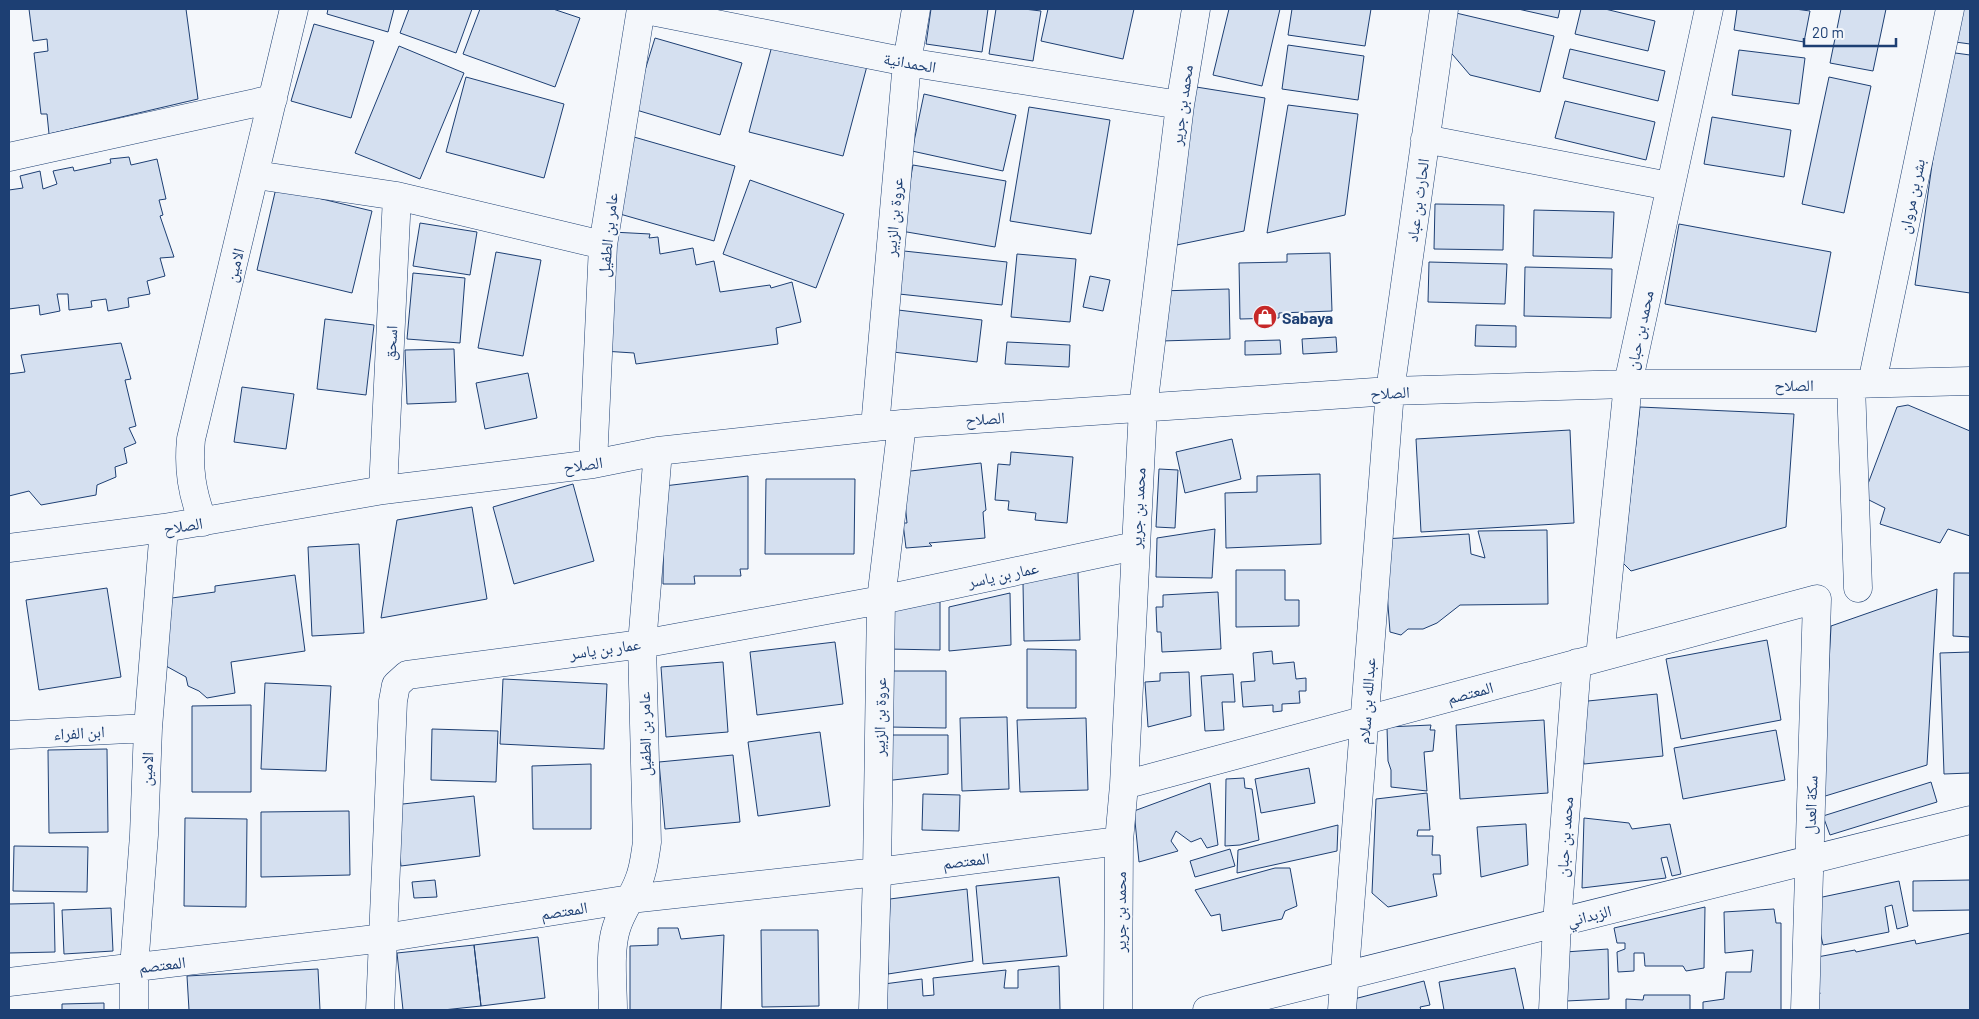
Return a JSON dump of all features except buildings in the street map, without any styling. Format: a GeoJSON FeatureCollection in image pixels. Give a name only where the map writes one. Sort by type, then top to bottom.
{"type":"FeatureCollection","features":[{"type":"Feature","properties":{"kind":"street","name":"الامين"},"geometry":{"type":"LineString","coordinates":[[203,522],[195,502],[191,481],[189,460],[191,438],[256,175],[294,9]]}},
{"type":"Feature","properties":{"kind":"street","name":"الحمدانية"},"geometry":{"type":"LineString","coordinates":[[641,9],[907,62],[1180,106]]}},
{"type":"Feature","properties":{"kind":"street","name":"عامر بن الطفيل"},"geometry":{"type":"LineString","coordinates":[[593,464],[603,245],[641,9]]}},
{"type":"Feature","properties":{"kind":"street","name":"عروة بن الزبير"},"geometry":{"type":"LineString","coordinates":[[875,427],[907,62],[916,9]]}},
{"type":"Feature","properties":{"kind":"street","name":"محمد بن جرير"},"geometry":{"type":"LineString","coordinates":[[1118,1010],[1119,841],[1124,785],[1143,408],[1180,106],[1196,9]]}},
{"type":"Feature","properties":{"kind":"street","name":"الحارث بن عباد"},"geometry":{"type":"LineString","coordinates":[[1390,391],[1444,9]]}},
{"type":"Feature","properties":{"kind":"street","name":"محمد بن حبان"},"geometry":{"type":"LineString","coordinates":[[1553,1010],[1557,923],[1589,660],[1628,384],[1669,186],[1709,9]]}},
{"type":"Feature","properties":{"kind":"street","name":"بشر بن مروان"},"geometry":{"type":"LineString","coordinates":[[1862,384],[1950,9]]}},
{"type":"Feature","properties":{"kind":"street"},"geometry":{"type":"LineString","coordinates":[[9,157],[273,99]]}},
{"type":"Feature","properties":{"kind":"street"},"geometry":{"type":"LineString","coordinates":[[1425,139],[1669,186]]}},
{"type":"Feature","properties":{"kind":"street"},"geometry":{"type":"LineString","coordinates":[[256,175],[397,196],[603,245]]}},
{"type":"Feature","properties":{"kind":"street","name":"اسحق"},"geometry":{"type":"LineString","coordinates":[[383,490],[397,196]]}},
{"type":"Feature","properties":{"kind":"street","name":"الصلاح"},"geometry":{"type":"LineString","coordinates":[[9,548],[203,522],[383,490],[593,464],[658,451],[902,424],[1390,391],[1628,384],[1862,384],[1970,381]]}},
{"type":"Feature","properties":{"kind":"street"},"geometry":{"type":"LineString","coordinates":[[1858,588],[1862,384]]}},
{"type":"Feature","properties":{"kind":"street","name":"عبدالله بن سلام"},"geometry":{"type":"LineString","coordinates":[[1342,1010],[1390,391]]}},
{"type":"Feature","properties":{"kind":"street","name":"عروة بن الزبير"},"geometry":{"type":"LineString","coordinates":[[873,1010],[877,872],[880,600],[902,424]]}},
{"type":"Feature","properties":{"kind":"street","name":"عامر بن الطفيل"},"geometry":{"type":"LineString","coordinates":[[613,1010],[613,948],[615,931],[621,914],[630,899],[642,871],[647,842],[642,644],[658,451]]}},
{"type":"Feature","properties":{"kind":"street","name":"الامين"},"geometry":{"type":"LineString","coordinates":[[134,1010],[134,968],[144,835],[148,728],[164,528]]}},
{"type":"Feature","properties":{"kind":"street","name":"عمار بن ياسر"},"geometry":{"type":"LineString","coordinates":[[380,1010],[393,701],[396,685],[407,675],[642,644],[880,600],[1135,546]]}},
{"type":"Feature","properties":{"kind":"street","name":"المعتصم"},"geometry":{"type":"LineString","coordinates":[[1124,785],[1817,599]]}},
{"type":"Feature","properties":{"kind":"street","name":"سكة العدل"},"geometry":{"type":"LineString","coordinates":[[1806,1010],[1808,860],[1817,599]]}},
{"type":"Feature","properties":{"kind":"street","name":"ابن الفراء"},"geometry":{"type":"LineString","coordinates":[[9,735],[148,728]]}},
{"type":"Feature","properties":{"kind":"street","name":"الزبداني"},"geometry":{"type":"LineString","coordinates":[[1207,1010],[1970,820]]}},
{"type":"Feature","properties":{"kind":"street","name":"المعتصم"},"geometry":{"type":"LineString","coordinates":[[9,982],[384,938],[630,899],[877,872],[1119,841]]}},
{"type":"Feature","properties":{"kind":"place","name":"Sabaya"},"geometry":{"type":"Point","coordinates":[1265,317]}}]}
